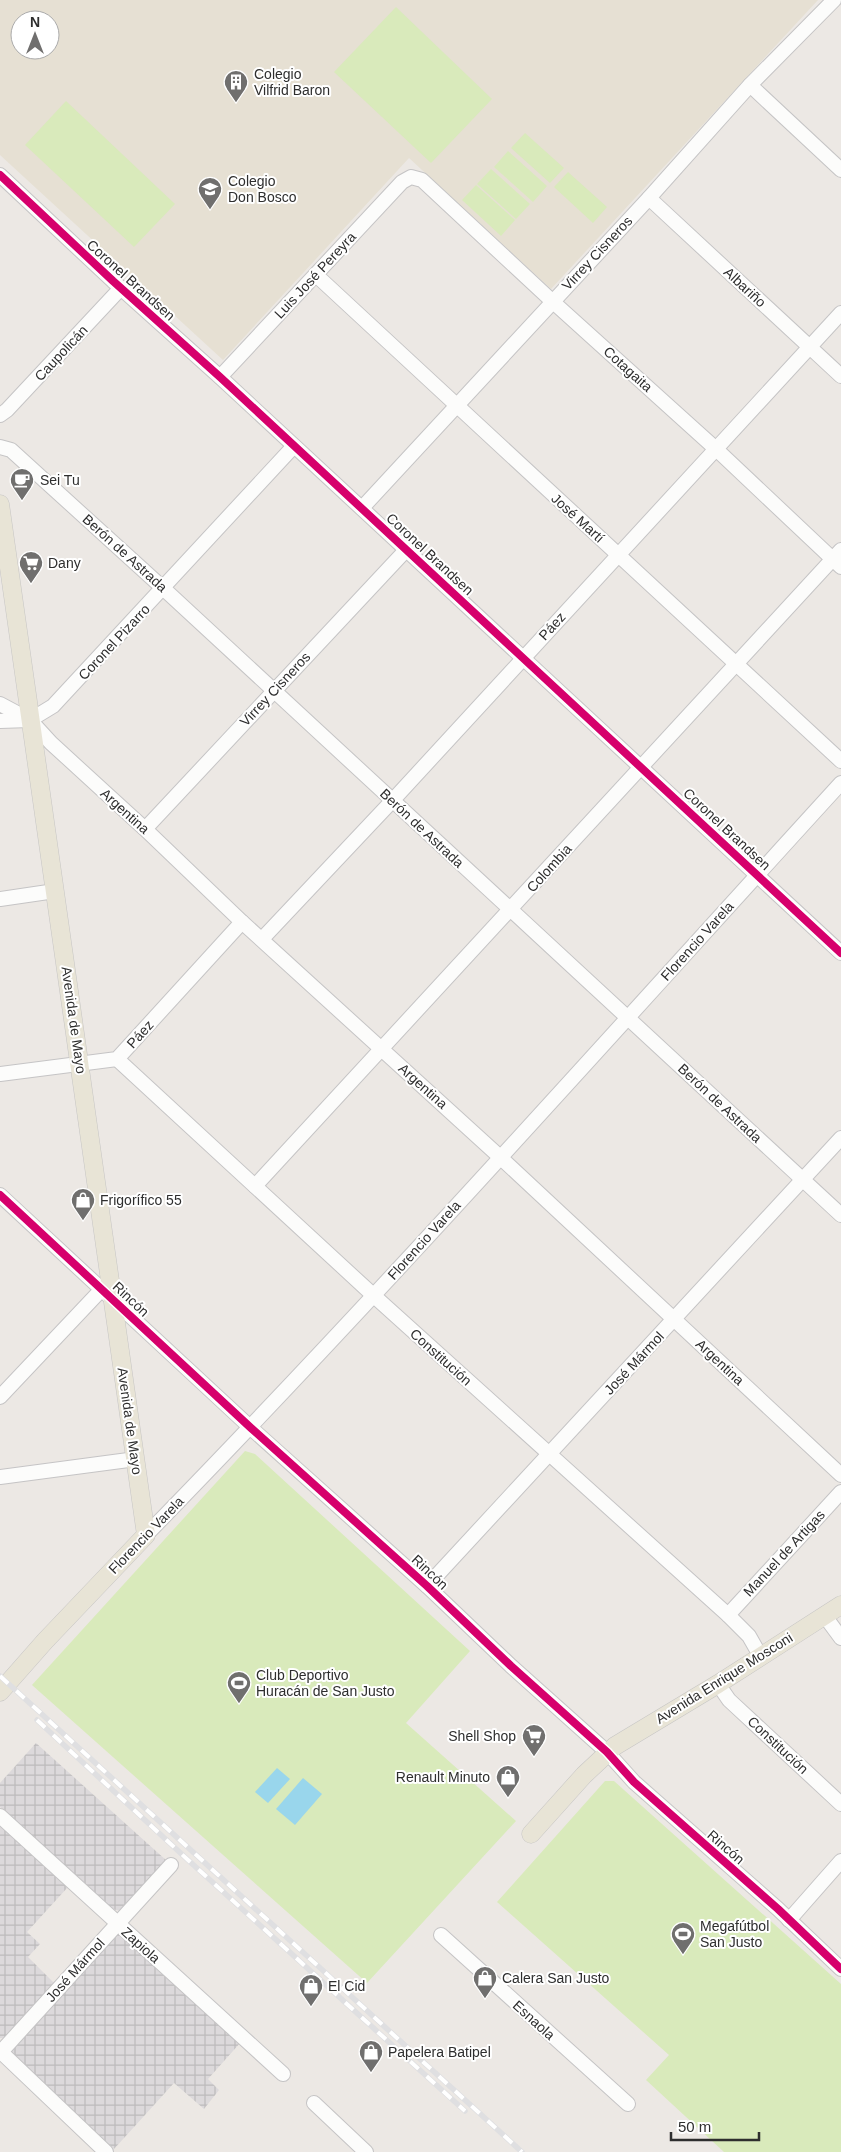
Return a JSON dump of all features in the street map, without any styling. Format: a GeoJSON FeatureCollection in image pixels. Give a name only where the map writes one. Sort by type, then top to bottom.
{"type":"FeatureCollection","features":[{"type":"Feature","properties":{"kind":"main road","name":"Avenida de Mayo"},"geometry":{"type":"LineString","coordinates":[[0,504],[80,1063],[108,1295],[136,1459],[146,1535]]}},
{"type":"Feature","properties":{"kind":"main road","name":"Florencio Varela"},"geometry":{"type":"LineString","coordinates":[[0,1692],[45,1641],[146,1535]]}},
{"type":"Feature","properties":{"kind":"main road","name":"Avenida Enrique Mosconi"},"geometry":{"type":"LineString","coordinates":[[531,1834],[607,1752],[639,1730],[718,1684],[841,1605]]}},
{"type":"Feature","properties":{"kind":"street","name":"Virrey Cisneros"},"geometry":{"type":"LineString","coordinates":[[362,508],[649,198],[750,85],[834,0]]}},
{"type":"Feature","properties":{"kind":"street"},"geometry":{"type":"LineString","coordinates":[[750,85],[841,170]]}},
{"type":"Feature","properties":{"kind":"street","name":"Coronel Brandsen"},"geometry":{"type":"LineString","coordinates":[[0,175],[841,953]]}},
{"type":"Feature","properties":{"kind":"street","name":"Luis José Pereyra"},"geometry":{"type":"LineString","coordinates":[[220,377],[402,182],[411,178]]}},
{"type":"Feature","properties":{"kind":"street","name":"Cotagaita"},"geometry":{"type":"LineString","coordinates":[[411,178],[422,180],[552,301],[838,559]]}},
{"type":"Feature","properties":{"kind":"street","name":"Albariño"},"geometry":{"type":"LineString","coordinates":[[649,198],[841,376]]}},
{"type":"Feature","properties":{"kind":"street","name":"José Martí"},"geometry":{"type":"LineString","coordinates":[[316,275],[841,761]]}},
{"type":"Feature","properties":{"kind":"street","name":"Caupolicán"},"geometry":{"type":"LineString","coordinates":[[0,415],[7,410],[121,288]]}},
{"type":"Feature","properties":{"kind":"street","name":"Páez"},"geometry":{"type":"LineString","coordinates":[[262,939],[393,800],[617,554],[841,313]]}},
{"type":"Feature","properties":{"kind":"street","name":"Coronel Pizarro"},"geometry":{"type":"LineString","coordinates":[[30,720],[53,706],[294,446]]}},
{"type":"Feature","properties":{"kind":"street","name":"Berón de Astrada"},"geometry":{"type":"LineString","coordinates":[[0,447],[11,450],[164,588],[841,1216]]}},
{"type":"Feature","properties":{"kind":"street","name":"Virrey Cisneros"},"geometry":{"type":"LineString","coordinates":[[145,829],[406,550]]}},
{"type":"Feature","properties":{"kind":"street","name":"Colombia"},"geometry":{"type":"LineString","coordinates":[[255,1186],[735,663],[838,559]]}},
{"type":"Feature","properties":{"kind":"street","name":"Argentina"},"geometry":{"type":"LineString","coordinates":[[0,704],[30,720],[51,743],[145,829],[242,922],[500,1157],[841,1475]]}},
{"type":"Feature","properties":{"kind":"street"},"geometry":{"type":"LineString","coordinates":[[0,720],[30,720]]}},
{"type":"Feature","properties":{"kind":"street","name":"Florencio Varela"},"geometry":{"type":"LineString","coordinates":[[146,1535],[251,1428],[629,1018],[841,782]]}},
{"type":"Feature","properties":{"kind":"street"},"geometry":{"type":"LineString","coordinates":[[0,899],[55,891]]}},
{"type":"Feature","properties":{"kind":"street","name":"Páez"},"geometry":{"type":"LineString","coordinates":[[0,1074],[117,1059],[242,922]]}},
{"type":"Feature","properties":{"kind":"street","name":"Constitución"},"geometry":{"type":"LineString","coordinates":[[117,1059],[373,1295],[728,1615],[749,1636],[761,1657]]}},
{"type":"Feature","properties":{"kind":"street","name":"José Mármol"},"geometry":{"type":"LineString","coordinates":[[427,1586],[841,1138]]}},
{"type":"Feature","properties":{"kind":"street","name":"Rincón"},"geometry":{"type":"LineString","coordinates":[[0,1195],[251,1428],[427,1586],[511,1666],[607,1752],[634,1782],[789,1920],[841,1969]]}},
{"type":"Feature","properties":{"kind":"street"},"geometry":{"type":"LineString","coordinates":[[0,1397],[108,1295]]}},
{"type":"Feature","properties":{"kind":"street"},"geometry":{"type":"LineString","coordinates":[[0,1477],[136,1459]]}},
{"type":"Feature","properties":{"kind":"street","name":"Manuel de Artigas"},"geometry":{"type":"LineString","coordinates":[[728,1615],[841,1492]]}},
{"type":"Feature","properties":{"kind":"street"},"geometry":{"type":"LineString","coordinates":[[824,1615],[841,1638]]}},
{"type":"Feature","properties":{"kind":"street","name":"Constitución"},"geometry":{"type":"LineString","coordinates":[[718,1684],[729,1700],[841,1804]]}},
{"type":"Feature","properties":{"kind":"street","name":"Zapiola"},"geometry":{"type":"LineString","coordinates":[[0,1816],[283,2074]]}},
{"type":"Feature","properties":{"kind":"street"},"geometry":{"type":"LineString","coordinates":[[789,1920],[841,1862]]}},
{"type":"Feature","properties":{"kind":"street","name":"José Mármol"},"geometry":{"type":"LineString","coordinates":[[0,2052],[170,1865]]}},
{"type":"Feature","properties":{"kind":"street","name":"Esnaola"},"geometry":{"type":"LineString","coordinates":[[441,1935],[628,2104]]}},
{"type":"Feature","properties":{"kind":"street"},"geometry":{"type":"LineString","coordinates":[[0,2052],[106,2152]]}},
{"type":"Feature","properties":{"kind":"street"},"geometry":{"type":"LineString","coordinates":[[314,2103],[366,2152]]}},
{"type":"Feature","properties":{"kind":"shaded area","name":"Colegio Don Bosco"},"geometry":{"type":"Polygon","coordinates":[[[0,0],[818,0],[551,289],[409,158],[223,360],[0,155],[0,0]]]}},
{"type":"Feature","properties":{"kind":"shaded area"},"geometry":{"type":"Polygon","coordinates":[[[36,1743],[167,1861],[120,1911],[112,1909],[0,1807],[0,1783],[36,1743]]]}},
{"type":"Feature","properties":{"kind":"shaded area"},"geometry":{"type":"Polygon","coordinates":[[[0,1824],[68,1887],[27,1932],[40,1944],[28,1957],[55,1984],[6,2037],[2,2038],[0,2038],[0,1824]]]}},
{"type":"Feature","properties":{"kind":"shaded area"},"geometry":{"type":"Polygon","coordinates":[[[118,1932],[241,2042],[208,2079],[219,2090],[204,2109],[174,2083],[114,2149],[9,2053],[10,2046],[118,1932]]]}},
{"type":"Feature","properties":{"kind":"green space"},"geometry":{"type":"Polygon","coordinates":[[[396,7],[492,99],[431,163],[334,72],[396,7]]]}},
{"type":"Feature","properties":{"kind":"green space"},"geometry":{"type":"Polygon","coordinates":[[[66,101],[175,204],[134,247],[25,145],[66,101]]]}},
{"type":"Feature","properties":{"kind":"green space"},"geometry":{"type":"Polygon","coordinates":[[[525,133],[564,168],[550,183],[511,148],[525,133]]]}},
{"type":"Feature","properties":{"kind":"green space"},"geometry":{"type":"Polygon","coordinates":[[[508,151],[547,186],[533,202],[494,167],[508,151]]]}},
{"type":"Feature","properties":{"kind":"green space"},"geometry":{"type":"Polygon","coordinates":[[[491,169],[530,204],[516,219],[477,184],[491,169]]]}},
{"type":"Feature","properties":{"kind":"green space"},"geometry":{"type":"Polygon","coordinates":[[[568,172],[607,207],[593,223],[554,187],[568,172]]]}},
{"type":"Feature","properties":{"kind":"green space"},"geometry":{"type":"Polygon","coordinates":[[[476,185],[515,220],[501,236],[462,200],[476,185]]]}},
{"type":"Feature","properties":{"kind":"green space","name":"Club Deportivo Huracán de San Justo"},"geometry":{"type":"Polygon","coordinates":[[[245,1451],[255,1454],[470,1651],[406,1723],[516,1821],[367,1983],[32,1685],[245,1451]]]}},
{"type":"Feature","properties":{"kind":"green space","name":"Megafútbol San Justo"},"geometry":{"type":"Polygon","coordinates":[[[605,1781],[614,1781],[841,1984],[841,2152],[724,2152],[646,2080],[669,2055],[497,1902],[605,1781]]]}},
{"type":"Feature","properties":{"kind":"water"},"geometry":{"type":"Polygon","coordinates":[[[277,1768],[290,1779],[268,1803],[255,1792],[277,1768]]]}},
{"type":"Feature","properties":{"kind":"water"},"geometry":{"type":"Polygon","coordinates":[[[303,1778],[322,1794],[295,1825],[276,1809],[303,1778]]]}},
{"type":"Feature","properties":{"kind":"railway"},"geometry":{"type":"LineString","coordinates":[[0,1676],[522,2152]]}},
{"type":"Feature","properties":{"kind":"railway"},"geometry":{"type":"LineString","coordinates":[[37,1720],[188,1860],[465,2111]]}},
{"type":"Feature","properties":{"kind":"cycle path"},"geometry":{"type":"LineString","coordinates":[[0,175],[841,953]]}},
{"type":"Feature","properties":{"kind":"cycle path"},"geometry":{"type":"LineString","coordinates":[[0,1195],[251,1428],[427,1586],[511,1666],[607,1752],[634,1782],[778,1909],[841,1969]]}},
{"type":"Feature","properties":{"kind":"place","name":"Colegio Vilfrid Baron"},"geometry":{"type":"Point","coordinates":[236,103]}},
{"type":"Feature","properties":{"kind":"place","name":"Colegio Don Bosco"},"geometry":{"type":"Point","coordinates":[210,210]}},
{"type":"Feature","properties":{"kind":"place","name":"Sei Tu"},"geometry":{"type":"Point","coordinates":[22,501]}},
{"type":"Feature","properties":{"kind":"place","name":"Dany"},"geometry":{"type":"Point","coordinates":[31,584]}},
{"type":"Feature","properties":{"kind":"place","name":"Frigorífico 55"},"geometry":{"type":"Point","coordinates":[83,1221]}},
{"type":"Feature","properties":{"kind":"place","name":"Club Deportivo Huracán de San Justo"},"geometry":{"type":"Point","coordinates":[239,1704]}},
{"type":"Feature","properties":{"kind":"place","name":"Shell Shop"},"geometry":{"type":"Point","coordinates":[534,1757]}},
{"type":"Feature","properties":{"kind":"place","name":"Renault Minuto"},"geometry":{"type":"Point","coordinates":[508,1798]}},
{"type":"Feature","properties":{"kind":"place","name":"Megafútbol San Justo"},"geometry":{"type":"Point","coordinates":[683,1955]}},
{"type":"Feature","properties":{"kind":"place","name":"Calera San Justo"},"geometry":{"type":"Point","coordinates":[485,1999]}},
{"type":"Feature","properties":{"kind":"place","name":"El Cid"},"geometry":{"type":"Point","coordinates":[311,2007]}},
{"type":"Feature","properties":{"kind":"place","name":"Papelera Batipel"},"geometry":{"type":"Point","coordinates":[371,2073]}}]}
